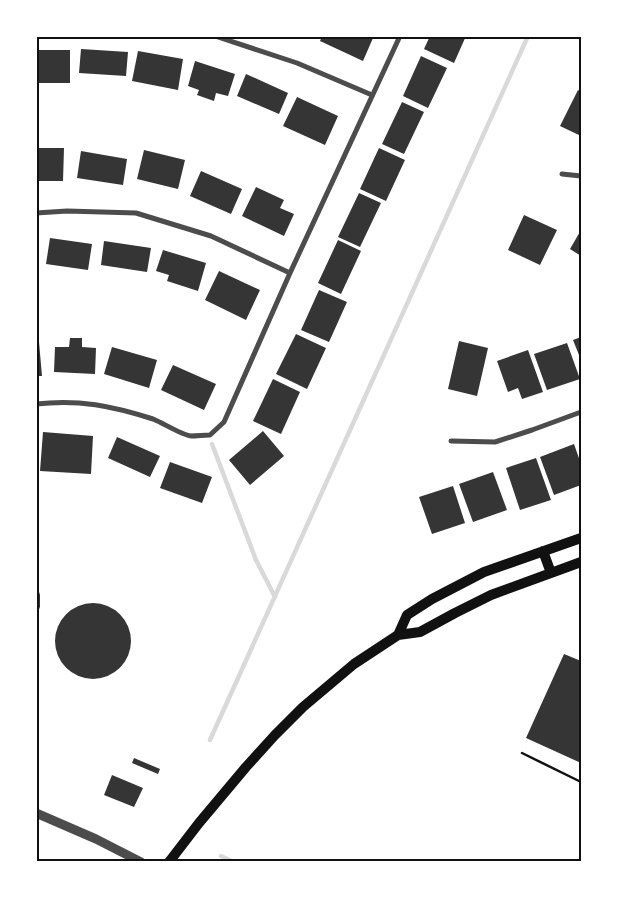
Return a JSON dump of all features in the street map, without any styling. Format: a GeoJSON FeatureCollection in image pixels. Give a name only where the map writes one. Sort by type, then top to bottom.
{"type":"FeatureCollection","features":[{"type":"Feature","properties":{"kind":"main road"},"geometry":{"type":"LineString","coordinates":[[398,635],[407,615],[432,598],[484,572],[581,538]]}},
{"type":"Feature","properties":{"kind":"main road"},"geometry":{"type":"LineString","coordinates":[[543,551],[551,573]]}},
{"type":"Feature","properties":{"kind":"main road"},"geometry":{"type":"LineString","coordinates":[[169,862],[198,823],[275,735],[303,706],[354,664],[398,635],[420,632],[490,595],[581,562]]}},
{"type":"Feature","properties":{"kind":"street"},"geometry":{"type":"LineString","coordinates":[[215,36],[297,62],[372,95]]}},
{"type":"Feature","properties":{"kind":"street"},"geometry":{"type":"LineString","coordinates":[[36,404],[77,402],[105,405],[159,421],[190,436],[210,435],[224,422],[290,273],[400,36]]}},
{"type":"Feature","properties":{"kind":"street"},"geometry":{"type":"LineString","coordinates":[[562,174],[581,176]]}},
{"type":"Feature","properties":{"kind":"street"},"geometry":{"type":"LineString","coordinates":[[36,212],[136,213],[211,236],[290,273]]}},
{"type":"Feature","properties":{"kind":"street"},"geometry":{"type":"LineString","coordinates":[[451,441],[495,442],[581,412]]}},
{"type":"Feature","properties":{"kind":"street"},"geometry":{"type":"LineString","coordinates":[[36,813],[96,839],[142,862]]}},
{"type":"Feature","properties":{"kind":"path"},"geometry":{"type":"LineString","coordinates":[[522,753],[581,782]]}},
{"type":"Feature","properties":{"kind":"building"},"geometry":{"type":"Polygon","coordinates":[[[322,36],[369,36],[373,38],[363,61],[320,41],[322,36]]]}},
{"type":"Feature","properties":{"kind":"building"},"geometry":{"type":"Polygon","coordinates":[[[430,36],[466,36],[454,63],[424,49],[430,36]]]}},
{"type":"Feature","properties":{"kind":"building"},"geometry":{"type":"Polygon","coordinates":[[[81,49],[128,52],[126,76],[79,73],[81,49]]]}},
{"type":"Feature","properties":{"kind":"building"},"geometry":{"type":"Polygon","coordinates":[[[36,50],[70,50],[70,83],[36,83],[36,50]]]}},
{"type":"Feature","properties":{"kind":"building"},"geometry":{"type":"Polygon","coordinates":[[[138,51],[183,59],[178,90],[132,81],[138,51]]]}},
{"type":"Feature","properties":{"kind":"building"},"geometry":{"type":"Polygon","coordinates":[[[421,56],[447,68],[428,108],[403,96],[421,56]]]}},
{"type":"Feature","properties":{"kind":"building"},"geometry":{"type":"Polygon","coordinates":[[[195,61],[235,74],[228,96],[216,93],[214,101],[197,95],[199,90],[188,86],[195,61]]]}},
{"type":"Feature","properties":{"kind":"building"},"geometry":{"type":"Polygon","coordinates":[[[246,74],[288,93],[279,114],[237,96],[246,74]]]}},
{"type":"Feature","properties":{"kind":"building"},"geometry":{"type":"Polygon","coordinates":[[[578,90],[581,92],[581,136],[560,126],[578,90]]]}},
{"type":"Feature","properties":{"kind":"building"},"geometry":{"type":"Polygon","coordinates":[[[297,97],[338,116],[325,145],[283,126],[297,97]]]}},
{"type":"Feature","properties":{"kind":"building"},"geometry":{"type":"Polygon","coordinates":[[[402,102],[424,112],[404,154],[382,144],[402,102]]]}},
{"type":"Feature","properties":{"kind":"building"},"geometry":{"type":"Polygon","coordinates":[[[36,143],[39,143],[39,148],[64,148],[63,181],[36,181],[36,143]]]}},
{"type":"Feature","properties":{"kind":"building"},"geometry":{"type":"Polygon","coordinates":[[[379,148],[405,160],[386,201],[360,189],[379,148]]]}},
{"type":"Feature","properties":{"kind":"building"},"geometry":{"type":"Polygon","coordinates":[[[144,150],[185,160],[178,189],[137,179],[144,150]]]}},
{"type":"Feature","properties":{"kind":"building"},"geometry":{"type":"Polygon","coordinates":[[[81,151],[127,159],[123,185],[77,178],[81,151]]]}},
{"type":"Feature","properties":{"kind":"building"},"geometry":{"type":"Polygon","coordinates":[[[201,171],[242,189],[231,214],[190,196],[201,171]]]}},
{"type":"Feature","properties":{"kind":"building"},"geometry":{"type":"Polygon","coordinates":[[[256,187],[284,200],[280,208],[294,214],[284,236],[242,216],[256,187]]]}},
{"type":"Feature","properties":{"kind":"building"},"geometry":{"type":"Polygon","coordinates":[[[359,193],[381,203],[360,247],[338,237],[359,193]]]}},
{"type":"Feature","properties":{"kind":"building"},"geometry":{"type":"Polygon","coordinates":[[[524,215],[557,230],[540,265],[508,250],[524,215]]]}},
{"type":"Feature","properties":{"kind":"building"},"geometry":{"type":"Polygon","coordinates":[[[581,230],[581,256],[570,249],[581,230]]]}},
{"type":"Feature","properties":{"kind":"building"},"geometry":{"type":"Polygon","coordinates":[[[50,238],[92,244],[88,270],[46,264],[50,238]]]}},
{"type":"Feature","properties":{"kind":"building"},"geometry":{"type":"Polygon","coordinates":[[[338,240],[361,251],[341,294],[318,283],[338,240]]]}},
{"type":"Feature","properties":{"kind":"building"},"geometry":{"type":"Polygon","coordinates":[[[104,241],[151,248],[147,272],[101,265],[104,241]]]}},
{"type":"Feature","properties":{"kind":"building"},"geometry":{"type":"Polygon","coordinates":[[[163,250],[206,263],[198,291],[167,281],[169,275],[156,271],[163,250]]]}},
{"type":"Feature","properties":{"kind":"building"},"geometry":{"type":"Polygon","coordinates":[[[219,271],[260,290],[246,320],[205,300],[219,271]]]}},
{"type":"Feature","properties":{"kind":"building"},"geometry":{"type":"Polygon","coordinates":[[[319,290],[347,302],[329,342],[301,330],[319,290]]]}},
{"type":"Feature","properties":{"kind":"building"},"geometry":{"type":"Polygon","coordinates":[[[296,334],[326,348],[307,389],[276,374],[296,334]]]}},
{"type":"Feature","properties":{"kind":"building"},"geometry":{"type":"Polygon","coordinates":[[[581,337],[581,360],[573,340],[581,337]]]}},
{"type":"Feature","properties":{"kind":"building"},"geometry":{"type":"Polygon","coordinates":[[[70,338],[82,338],[82,347],[96,348],[95,374],[54,372],[55,347],[69,347],[70,338]]]}},
{"type":"Feature","properties":{"kind":"building"},"geometry":{"type":"Polygon","coordinates":[[[459,341],[488,348],[477,396],[448,389],[459,341]]]}},
{"type":"Feature","properties":{"kind":"building"},"geometry":{"type":"Polygon","coordinates":[[[36,342],[39,342],[42,376],[36,376],[36,342]]]}},
{"type":"Feature","properties":{"kind":"building"},"geometry":{"type":"Polygon","coordinates":[[[567,343],[580,379],[547,390],[534,354],[567,343]]]}},
{"type":"Feature","properties":{"kind":"building"},"geometry":{"type":"Polygon","coordinates":[[[112,347],[157,360],[149,388],[104,374],[112,347]]]}},
{"type":"Feature","properties":{"kind":"building"},"geometry":{"type":"Polygon","coordinates":[[[528,350],[543,392],[522,399],[518,388],[508,392],[497,361],[528,350]]]}},
{"type":"Feature","properties":{"kind":"building"},"geometry":{"type":"Polygon","coordinates":[[[173,365],[216,384],[204,410],[161,390],[173,365]]]}},
{"type":"Feature","properties":{"kind":"building"},"geometry":{"type":"Polygon","coordinates":[[[273,379],[300,392],[281,434],[253,421],[273,379]]]}},
{"type":"Feature","properties":{"kind":"building"},"geometry":{"type":"Polygon","coordinates":[[[263,431],[284,456],[250,485],[229,460],[263,431]]]}},
{"type":"Feature","properties":{"kind":"building"},"geometry":{"type":"Polygon","coordinates":[[[43,432],[93,436],[91,474],[40,471],[43,432]]]}},
{"type":"Feature","properties":{"kind":"building"},"geometry":{"type":"Polygon","coordinates":[[[117,437],[160,456],[150,477],[108,458],[117,437]]]}},
{"type":"Feature","properties":{"kind":"building"},"geometry":{"type":"Polygon","coordinates":[[[574,444],[581,464],[581,485],[554,495],[540,457],[574,444]]]}},
{"type":"Feature","properties":{"kind":"building"},"geometry":{"type":"Polygon","coordinates":[[[536,458],[551,500],[520,510],[506,468],[536,458]]]}},
{"type":"Feature","properties":{"kind":"building"},"geometry":{"type":"Polygon","coordinates":[[[170,462],[212,477],[202,503],[160,488],[170,462]]]}},
{"type":"Feature","properties":{"kind":"building"},"geometry":{"type":"Polygon","coordinates":[[[493,472],[507,510],[473,522],[459,484],[493,472]]]}},
{"type":"Feature","properties":{"kind":"building"},"geometry":{"type":"Polygon","coordinates":[[[453,486],[465,523],[432,534],[419,497],[453,486]]]}},
{"type":"Feature","properties":{"kind":"building"},"geometry":{"type":"Polygon","coordinates":[[[37,585],[40,595],[40,607],[36,616],[37,585]]]}},
{"type":"Feature","properties":{"kind":"building"},"geometry":{"type":"Polygon","coordinates":[[[86,603],[100,603],[114,609],[125,620],[131,634],[128,656],[120,668],[100,679],[86,679],[72,673],[61,662],[55,648],[55,634],[61,620],[72,609],[86,603]]]}},
{"type":"Feature","properties":{"kind":"building"},"geometry":{"type":"Polygon","coordinates":[[[564,654],[581,661],[581,763],[526,738],[564,654]]]}},
{"type":"Feature","properties":{"kind":"building"},"geometry":{"type":"Polygon","coordinates":[[[134,758],[160,769],[158,774],[132,763],[134,758]]]}},
{"type":"Feature","properties":{"kind":"building"},"geometry":{"type":"Polygon","coordinates":[[[112,775],[143,788],[134,807],[104,795],[112,775]]]}},
{"type":"Feature","properties":{"kind":"waterway"},"geometry":{"type":"LineString","coordinates":[[210,740],[528,36]]}},
{"type":"Feature","properties":{"kind":"waterway"},"geometry":{"type":"LineString","coordinates":[[212,444],[256,560],[275,597]]}},
{"type":"Feature","properties":{"kind":"waterway"},"geometry":{"type":"LineString","coordinates":[[221,856],[233,862]]}}]}
